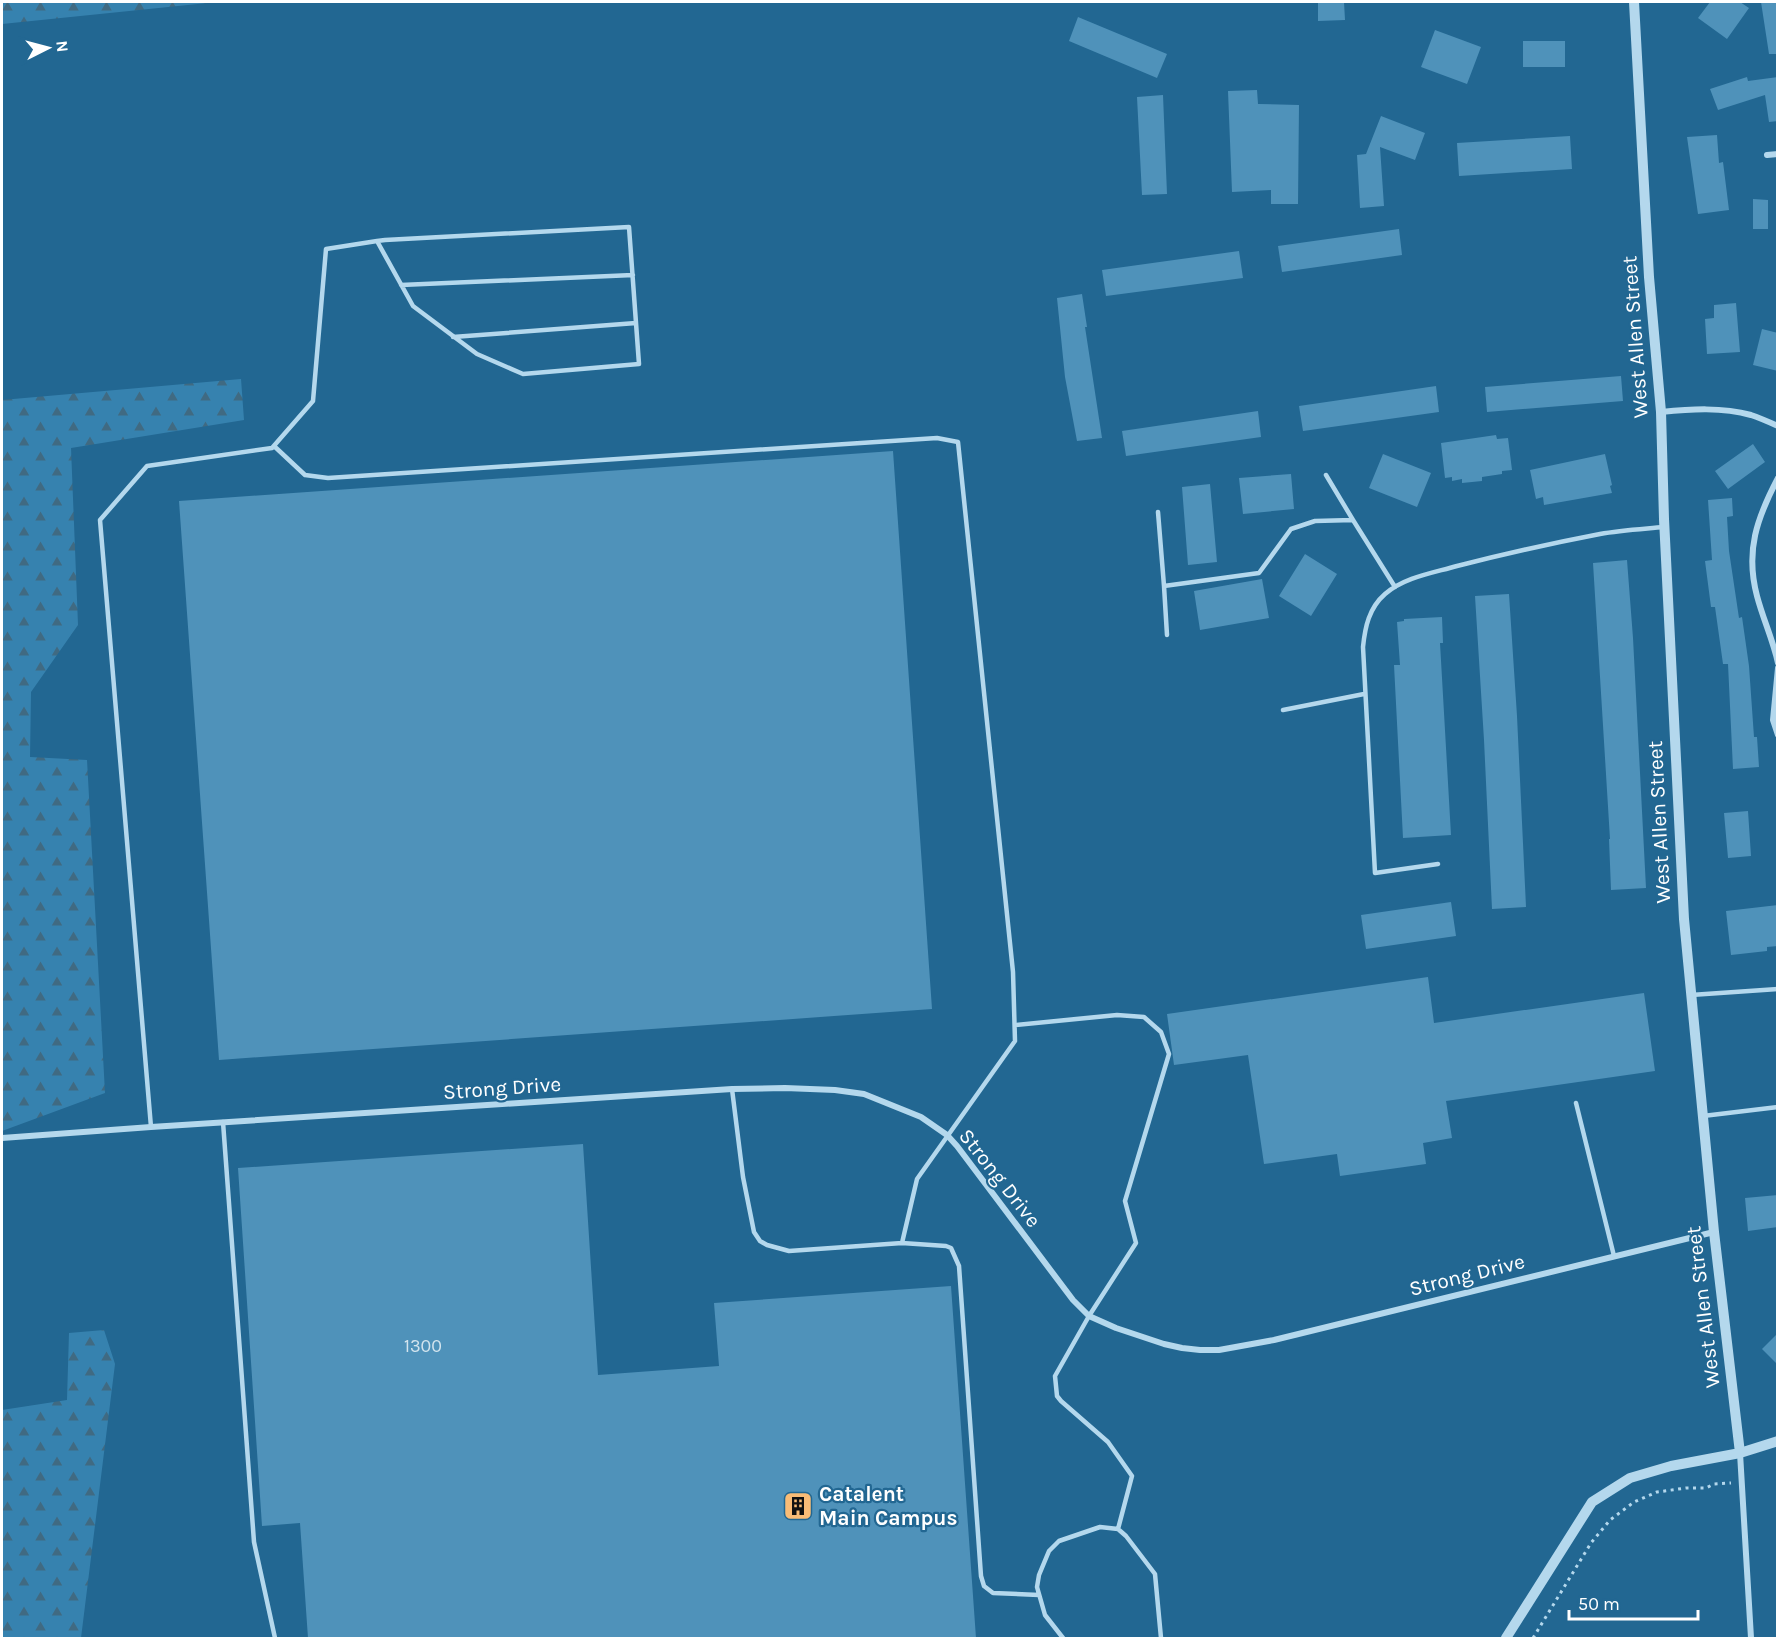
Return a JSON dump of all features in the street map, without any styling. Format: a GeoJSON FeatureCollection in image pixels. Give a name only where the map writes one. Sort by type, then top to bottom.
{"type":"FeatureCollection","features":[{"type":"Feature","properties":{"kind":"street","name":"West Allen Street"},"geometry":{"type":"LineString","coordinates":[[1634,2],[1649,277],[1661,412],[1664,527],[1684,919],[1714,1232],[1740,1453],[1751,1638]]}},
{"type":"Feature","properties":{"kind":"street"},"geometry":{"type":"LineString","coordinates":[[1767,155],[1778,154]]}},
{"type":"Feature","properties":{"kind":"street"},"geometry":{"type":"LineString","coordinates":[[1661,412],[1690,409],[1721,410],[1752,415],[1778,426]]}},
{"type":"Feature","properties":{"kind":"street"},"geometry":{"type":"LineString","coordinates":[[1778,478],[1759,518],[1753,539],[1756,595],[1778,663]]}},
{"type":"Feature","properties":{"kind":"street"},"geometry":{"type":"LineString","coordinates":[[1778,668],[1773,720],[1778,735]]}},
{"type":"Feature","properties":{"kind":"street","name":"Strong Drive"},"geometry":{"type":"LineString","coordinates":[[2,1138],[151,1126],[732,1089],[835,1090],[864,1094],[921,1117],[947,1135],[1073,1300],[1089,1316],[1164,1344],[1200,1350],[1219,1350],[1274,1340],[1714,1232]]}},
{"type":"Feature","properties":{"kind":"street"},"geometry":{"type":"LineString","coordinates":[[1506,1638],[1592,1502],[1630,1478],[1671,1466],[1740,1453],[1778,1442]]}},
{"type":"Feature","properties":{"kind":"lane"},"geometry":{"type":"LineString","coordinates":[[151,1126],[100,520],[147,466],[272,448],[313,401],[326,249],[377,241],[629,226],[639,364],[523,374],[477,354],[413,306],[377,241]]}},
{"type":"Feature","properties":{"kind":"lane"},"geometry":{"type":"LineString","coordinates":[[401,285],[633,275]]}},
{"type":"Feature","properties":{"kind":"lane"},"geometry":{"type":"LineString","coordinates":[[453,337],[636,323]]}},
{"type":"Feature","properties":{"kind":"lane"},"geometry":{"type":"LineString","coordinates":[[274,446],[305,475],[328,478],[936,438],[958,442],[1013,972],[1015,1041],[917,1179],[902,1243]]}},
{"type":"Feature","properties":{"kind":"lane"},"geometry":{"type":"LineString","coordinates":[[1326,475],[1395,587]]}},
{"type":"Feature","properties":{"kind":"lane"},"geometry":{"type":"LineString","coordinates":[[1158,512],[1167,635]]}},
{"type":"Feature","properties":{"kind":"lane"},"geometry":{"type":"LineString","coordinates":[[1164,586],[1259,573],[1291,529],[1315,521],[1353,520]]}},
{"type":"Feature","properties":{"kind":"lane"},"geometry":{"type":"LineString","coordinates":[[1438,864],[1376,873],[1363,647],[1364,630],[1368,617],[1376,604],[1385,594],[1412,578],[1602,533],[1664,527]]}},
{"type":"Feature","properties":{"kind":"lane"},"geometry":{"type":"LineString","coordinates":[[1283,710],[1364,694]]}},
{"type":"Feature","properties":{"kind":"lane"},"geometry":{"type":"LineString","coordinates":[[1691,995],[1778,988]]}},
{"type":"Feature","properties":{"kind":"lane"},"geometry":{"type":"LineString","coordinates":[[1015,1025],[1117,1015],[1144,1017],[1161,1032],[1169,1054],[1125,1201],[1136,1243],[1089,1316],[1055,1376],[1057,1396],[1108,1442],[1132,1476],[1118,1528]]}},
{"type":"Feature","properties":{"kind":"lane"},"geometry":{"type":"LineString","coordinates":[[732,1089],[743,1177],[754,1232],[760,1241],[789,1251],[902,1243],[951,1248],[959,1266],[981,1576],[984,1586],[993,1593],[1039,1595]]}},
{"type":"Feature","properties":{"kind":"lane"},"geometry":{"type":"LineString","coordinates":[[1576,1102],[1614,1256]]}},
{"type":"Feature","properties":{"kind":"lane"},"geometry":{"type":"LineString","coordinates":[[1703,1116],[1778,1107]]}},
{"type":"Feature","properties":{"kind":"lane"},"geometry":{"type":"LineString","coordinates":[[223,1122],[254,1542],[275,1638]]}},
{"type":"Feature","properties":{"kind":"lane"},"geometry":{"type":"LineString","coordinates":[[1063,1638],[1045,1615],[1039,1595],[1037,1587],[1043,1562],[1048,1551],[1059,1541],[1100,1527],[1118,1528],[1155,1574],[1161,1638]]}},
{"type":"Feature","properties":{"kind":"path"},"geometry":{"type":"LineString","coordinates":[[1533,1638],[1591,1543],[1610,1520],[1634,1502],[1657,1492],[1706,1488],[1713,1484],[1741,1482]]}},
{"type":"Feature","properties":{"kind":"green space"},"geometry":{"type":"Polygon","coordinates":[[[2,2],[217,2],[2,24],[2,2]]]}},
{"type":"Feature","properties":{"kind":"green space"},"geometry":{"type":"Polygon","coordinates":[[[241,379],[244,420],[71,448],[78,625],[31,692],[30,757],[87,760],[105,1093],[2,1131],[2,400],[241,379]]]}},
{"type":"Feature","properties":{"kind":"green space"},"geometry":{"type":"Polygon","coordinates":[[[104,1330],[115,1364],[81,1638],[2,1638],[2,1410],[67,1400],[69,1333],[104,1330]]]}},
{"type":"Feature","properties":{"kind":"building"},"geometry":{"type":"Polygon","coordinates":[[[1318,2],[1344,2],[1345,20],[1318,21],[1318,2]]]}},
{"type":"Feature","properties":{"kind":"building"},"geometry":{"type":"Polygon","coordinates":[[[1710,2],[1740,2],[1749,8],[1727,39],[1698,18],[1710,2]]]}},
{"type":"Feature","properties":{"kind":"building"},"geometry":{"type":"Polygon","coordinates":[[[1761,2],[1778,2],[1778,54],[1769,54],[1761,2]]]}},
{"type":"Feature","properties":{"kind":"building"},"geometry":{"type":"Polygon","coordinates":[[[1078,17],[1167,54],[1157,78],[1069,41],[1078,17]]]}},
{"type":"Feature","properties":{"kind":"building"},"geometry":{"type":"Polygon","coordinates":[[[1435,30],[1481,47],[1467,84],[1421,67],[1435,30]]]}},
{"type":"Feature","properties":{"kind":"building"},"geometry":{"type":"Polygon","coordinates":[[[1523,41],[1565,41],[1565,67],[1523,67],[1523,41]]]}},
{"type":"Feature","properties":{"kind":"building"},"geometry":{"type":"Polygon","coordinates":[[[1747,77],[1748,81],[1778,77],[1778,121],[1769,122],[1765,95],[1718,110],[1710,89],[1747,77]]]}},
{"type":"Feature","properties":{"kind":"building"},"geometry":{"type":"Polygon","coordinates":[[[1257,90],[1258,104],[1299,105],[1298,204],[1271,204],[1271,190],[1232,192],[1228,91],[1257,90]]]}},
{"type":"Feature","properties":{"kind":"building"},"geometry":{"type":"Polygon","coordinates":[[[1163,95],[1167,194],[1142,195],[1137,97],[1163,95]]]}},
{"type":"Feature","properties":{"kind":"building"},"geometry":{"type":"Polygon","coordinates":[[[1381,116],[1425,133],[1415,160],[1380,147],[1384,206],[1360,208],[1357,155],[1366,154],[1381,116]]]}},
{"type":"Feature","properties":{"kind":"building"},"geometry":{"type":"Polygon","coordinates":[[[1717,135],[1719,163],[1723,162],[1729,210],[1698,214],[1687,137],[1717,135]]]}},
{"type":"Feature","properties":{"kind":"building"},"geometry":{"type":"Polygon","coordinates":[[[1570,136],[1572,169],[1459,176],[1457,143],[1570,136]]]}},
{"type":"Feature","properties":{"kind":"building"},"geometry":{"type":"Polygon","coordinates":[[[1753,199],[1768,200],[1768,229],[1753,229],[1753,199]]]}},
{"type":"Feature","properties":{"kind":"building"},"geometry":{"type":"Polygon","coordinates":[[[1399,229],[1402,255],[1282,272],[1278,246],[1399,229]]]}},
{"type":"Feature","properties":{"kind":"building"},"geometry":{"type":"Polygon","coordinates":[[[1239,251],[1243,278],[1106,296],[1102,270],[1239,251]]]}},
{"type":"Feature","properties":{"kind":"building"},"geometry":{"type":"Polygon","coordinates":[[[1082,294],[1102,438],[1077,441],[1065,377],[1057,298],[1082,294]]]}},
{"type":"Feature","properties":{"kind":"building"},"geometry":{"type":"Polygon","coordinates":[[[1736,303],[1740,352],[1707,354],[1705,319],[1714,318],[1714,305],[1736,303]]]}},
{"type":"Feature","properties":{"kind":"building"},"geometry":{"type":"Polygon","coordinates":[[[1762,329],[1778,333],[1778,371],[1753,365],[1762,329]]]}},
{"type":"Feature","properties":{"kind":"building"},"geometry":{"type":"Polygon","coordinates":[[[1621,376],[1623,401],[1487,412],[1485,387],[1621,376]]]}},
{"type":"Feature","properties":{"kind":"building"},"geometry":{"type":"Polygon","coordinates":[[[1436,386],[1439,412],[1303,431],[1299,406],[1436,386]]]}},
{"type":"Feature","properties":{"kind":"building"},"geometry":{"type":"Polygon","coordinates":[[[1258,411],[1261,437],[1126,456],[1122,431],[1258,411]]]}},
{"type":"Feature","properties":{"kind":"building"},"geometry":{"type":"Polygon","coordinates":[[[1496,435],[1497,439],[1508,438],[1512,470],[1482,477],[1482,481],[1462,483],[1462,479],[1452,481],[1452,477],[1445,478],[1441,443],[1496,435]]]}},
{"type":"Feature","properties":{"kind":"building"},"geometry":{"type":"Polygon","coordinates":[[[1753,444],[1765,462],[1728,489],[1715,471],[1753,444]]]}},
{"type":"Feature","properties":{"kind":"building"},"geometry":{"type":"Polygon","coordinates":[[[893,451],[932,1009],[219,1060],[179,501],[893,451]]]}},
{"type":"Feature","properties":{"kind":"building"},"geometry":{"type":"Polygon","coordinates":[[[1383,454],[1431,473],[1417,507],[1369,488],[1383,454]]]}},
{"type":"Feature","properties":{"kind":"building"},"geometry":{"type":"Polygon","coordinates":[[[1605,454],[1612,493],[1544,505],[1543,497],[1536,499],[1530,470],[1605,454]]]}},
{"type":"Feature","properties":{"kind":"building"},"geometry":{"type":"Polygon","coordinates":[[[1291,474],[1294,509],[1243,514],[1239,478],[1291,474]]]}},
{"type":"Feature","properties":{"kind":"building"},"geometry":{"type":"Polygon","coordinates":[[[1210,484],[1217,562],[1188,565],[1182,487],[1210,484]]]}},
{"type":"Feature","properties":{"kind":"building"},"geometry":{"type":"Polygon","coordinates":[[[1732,498],[1733,516],[1727,517],[1729,551],[1749,666],[1754,737],[1757,737],[1759,767],[1733,769],[1728,664],[1723,664],[1715,607],[1711,607],[1705,561],[1712,560],[1708,500],[1732,498]]]}},
{"type":"Feature","properties":{"kind":"building"},"geometry":{"type":"Polygon","coordinates":[[[1305,554],[1337,574],[1311,616],[1279,596],[1305,554]]]}},
{"type":"Feature","properties":{"kind":"building"},"geometry":{"type":"Polygon","coordinates":[[[1627,560],[1646,888],[1611,890],[1610,839],[1593,563],[1627,560]]]}},
{"type":"Feature","properties":{"kind":"building"},"geometry":{"type":"Polygon","coordinates":[[[1262,579],[1269,618],[1200,630],[1194,591],[1262,579]]]}},
{"type":"Feature","properties":{"kind":"building"},"geometry":{"type":"Polygon","coordinates":[[[1509,594],[1526,907],[1492,909],[1475,596],[1509,594]]]}},
{"type":"Feature","properties":{"kind":"building"},"geometry":{"type":"Polygon","coordinates":[[[1442,617],[1443,643],[1440,643],[1451,835],[1403,838],[1394,665],[1400,665],[1397,622],[1404,621],[1404,619],[1442,617]]]}},
{"type":"Feature","properties":{"kind":"building"},"geometry":{"type":"Polygon","coordinates":[[[1748,811],[1751,856],[1728,858],[1724,813],[1748,811]]]}},
{"type":"Feature","properties":{"kind":"building"},"geometry":{"type":"Polygon","coordinates":[[[1451,902],[1456,936],[1366,949],[1361,915],[1451,902]]]}},
{"type":"Feature","properties":{"kind":"building"},"geometry":{"type":"Polygon","coordinates":[[[1778,905],[1778,946],[1767,947],[1767,951],[1731,955],[1726,911],[1778,905]]]}},
{"type":"Feature","properties":{"kind":"building"},"geometry":{"type":"Polygon","coordinates":[[[1428,977],[1434,1023],[1644,993],[1655,1071],[1446,1101],[1452,1138],[1423,1143],[1426,1164],[1340,1176],[1337,1154],[1264,1164],[1248,1055],[1174,1065],[1167,1014],[1428,977]]]}},
{"type":"Feature","properties":{"kind":"building"},"geometry":{"type":"Polygon","coordinates":[[[583,1144],[598,1375],[719,1366],[714,1303],[951,1286],[976,1638],[308,1638],[300,1523],[262,1526],[238,1168],[583,1144]]]}},
{"type":"Feature","properties":{"kind":"building"},"geometry":{"type":"Polygon","coordinates":[[[1778,1195],[1778,1227],[1748,1231],[1745,1198],[1778,1195]]]}},
{"type":"Feature","properties":{"kind":"building"},"geometry":{"type":"Polygon","coordinates":[[[1778,1333],[1778,1365],[1762,1349],[1778,1333]]]}},
{"type":"Feature","properties":{"kind":"place","name":"Catalent Main Campus"},"geometry":{"type":"Point","coordinates":[798,1506]}}]}
